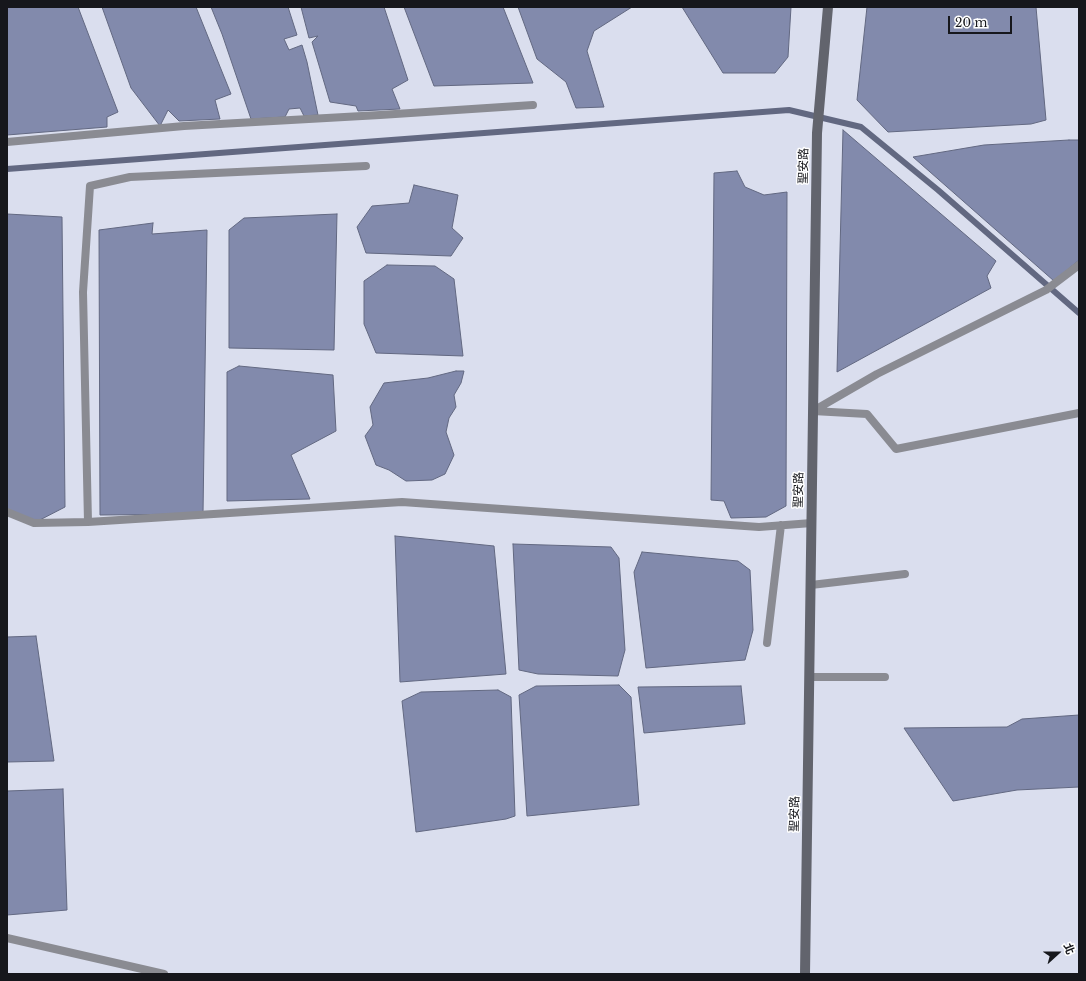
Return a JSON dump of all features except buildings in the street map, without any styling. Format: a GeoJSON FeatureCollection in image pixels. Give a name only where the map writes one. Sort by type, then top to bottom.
{"type":"FeatureCollection","features":[{"type":"Feature","properties":{"kind":"street","name":"聖安路"},"geometry":{"type":"LineString","coordinates":[[805,974],[817,133],[828,7]]}},
{"type":"Feature","properties":{"kind":"lane"},"geometry":{"type":"LineString","coordinates":[[7,142],[184,126],[380,116],[533,105]]}},
{"type":"Feature","properties":{"kind":"lane"},"geometry":{"type":"LineString","coordinates":[[88,522],[83,292],[90,186],[130,177],[366,166]]}},
{"type":"Feature","properties":{"kind":"lane"},"geometry":{"type":"LineString","coordinates":[[813,411],[877,374],[1046,290],[1079,265]]}},
{"type":"Feature","properties":{"kind":"lane"},"geometry":{"type":"LineString","coordinates":[[813,411],[867,414],[896,449],[1079,413]]}},
{"type":"Feature","properties":{"kind":"lane"},"geometry":{"type":"LineString","coordinates":[[7,512],[34,523],[88,522],[402,502],[759,527],[812,523]]}},
{"type":"Feature","properties":{"kind":"lane"},"geometry":{"type":"LineString","coordinates":[[767,643],[780,525]]}},
{"type":"Feature","properties":{"kind":"lane"},"geometry":{"type":"LineString","coordinates":[[811,585],[905,574]]}},
{"type":"Feature","properties":{"kind":"lane"},"geometry":{"type":"LineString","coordinates":[[810,677],[885,677]]}},
{"type":"Feature","properties":{"kind":"lane"},"geometry":{"type":"LineString","coordinates":[[7,938],[164,974]]}},
{"type":"Feature","properties":{"kind":"water"},"geometry":{"type":"Polygon","coordinates":[[[7,7],[78,7],[118,112],[107,117],[107,127],[7,135],[7,7]]]}},
{"type":"Feature","properties":{"kind":"water"},"geometry":{"type":"Polygon","coordinates":[[[102,7],[196,7],[231,94],[215,100],[220,119],[179,121],[168,110],[160,126],[131,88],[102,7]]]}},
{"type":"Feature","properties":{"kind":"water"},"geometry":{"type":"Polygon","coordinates":[[[211,7],[288,7],[297,35],[284,39],[289,50],[302,45],[318,115],[304,116],[300,108],[289,109],[285,117],[251,119],[222,34],[211,7]]]}},
{"type":"Feature","properties":{"kind":"water"},"geometry":{"type":"Polygon","coordinates":[[[301,7],[384,7],[408,80],[392,89],[400,109],[358,111],[356,106],[330,102],[312,42],[318,36],[309,38],[301,7]]]}},
{"type":"Feature","properties":{"kind":"water"},"geometry":{"type":"Polygon","coordinates":[[[404,7],[503,7],[533,83],[434,86],[404,7]]]}},
{"type":"Feature","properties":{"kind":"water"},"geometry":{"type":"Polygon","coordinates":[[[518,7],[632,7],[594,31],[587,51],[604,107],[576,108],[566,82],[537,59],[518,7]]]}},
{"type":"Feature","properties":{"kind":"water"},"geometry":{"type":"Polygon","coordinates":[[[682,7],[791,7],[788,57],[775,73],[723,73],[682,7]]]}},
{"type":"Feature","properties":{"kind":"water"},"geometry":{"type":"Polygon","coordinates":[[[867,7],[1036,7],[1046,120],[1031,124],[888,132],[857,100],[867,7]]]}},
{"type":"Feature","properties":{"kind":"water"},"geometry":{"type":"Polygon","coordinates":[[[843,130],[996,261],[987,276],[991,288],[837,372],[843,130]]]}},
{"type":"Feature","properties":{"kind":"water"},"geometry":{"type":"Polygon","coordinates":[[[1079,140],[1079,260],[1054,281],[913,157],[984,145],[1079,140]]]}},
{"type":"Feature","properties":{"kind":"water"},"geometry":{"type":"Polygon","coordinates":[[[737,171],[745,187],[764,195],[787,192],[786,506],[766,517],[731,518],[724,501],[711,500],[714,173],[737,171]]]}},
{"type":"Feature","properties":{"kind":"water"},"geometry":{"type":"Polygon","coordinates":[[[414,185],[458,195],[452,228],[463,238],[451,256],[366,253],[357,227],[372,206],[409,203],[414,185]]]}},
{"type":"Feature","properties":{"kind":"water"},"geometry":{"type":"Polygon","coordinates":[[[7,214],[62,217],[65,507],[34,523],[7,510],[7,214]]]}},
{"type":"Feature","properties":{"kind":"water"},"geometry":{"type":"Polygon","coordinates":[[[337,214],[334,350],[229,348],[229,230],[244,218],[337,214]]]}},
{"type":"Feature","properties":{"kind":"water"},"geometry":{"type":"Polygon","coordinates":[[[153,223],[152,234],[207,230],[203,514],[100,515],[99,230],[153,223]]]}},
{"type":"Feature","properties":{"kind":"water"},"geometry":{"type":"Polygon","coordinates":[[[387,265],[435,266],[454,279],[463,356],[376,353],[364,324],[364,281],[387,265]]]}},
{"type":"Feature","properties":{"kind":"water"},"geometry":{"type":"Polygon","coordinates":[[[239,366],[333,375],[336,431],[291,455],[310,499],[227,501],[227,372],[239,366]]]}},
{"type":"Feature","properties":{"kind":"water"},"geometry":{"type":"Polygon","coordinates":[[[456,371],[464,371],[461,383],[454,395],[456,407],[449,418],[446,432],[454,455],[445,474],[432,480],[406,481],[389,470],[376,465],[365,436],[373,425],[370,407],[384,383],[428,378],[456,371]]]}},
{"type":"Feature","properties":{"kind":"water"},"geometry":{"type":"Polygon","coordinates":[[[395,536],[494,546],[506,674],[400,682],[395,536]]]}},
{"type":"Feature","properties":{"kind":"water"},"geometry":{"type":"Polygon","coordinates":[[[513,544],[611,547],[619,558],[625,650],[618,676],[538,674],[519,670],[513,544]]]}},
{"type":"Feature","properties":{"kind":"water"},"geometry":{"type":"Polygon","coordinates":[[[642,552],[738,561],[750,570],[753,630],[745,660],[646,668],[634,572],[642,552]]]}},
{"type":"Feature","properties":{"kind":"water"},"geometry":{"type":"Polygon","coordinates":[[[36,636],[54,761],[7,762],[7,637],[36,636]]]}},
{"type":"Feature","properties":{"kind":"water"},"geometry":{"type":"Polygon","coordinates":[[[619,685],[631,697],[639,805],[527,816],[519,695],[536,686],[619,685]]]}},
{"type":"Feature","properties":{"kind":"water"},"geometry":{"type":"Polygon","coordinates":[[[741,686],[745,724],[644,733],[638,687],[741,686]]]}},
{"type":"Feature","properties":{"kind":"water"},"geometry":{"type":"Polygon","coordinates":[[[498,690],[511,697],[515,816],[506,819],[416,832],[402,701],[421,692],[498,690]]]}},
{"type":"Feature","properties":{"kind":"water"},"geometry":{"type":"Polygon","coordinates":[[[1079,715],[1079,787],[1017,790],[953,801],[904,728],[1007,727],[1022,719],[1079,715]]]}},
{"type":"Feature","properties":{"kind":"water"},"geometry":{"type":"Polygon","coordinates":[[[63,789],[67,910],[7,915],[7,791],[63,789]]]}},
{"type":"Feature","properties":{"kind":"waterway"},"geometry":{"type":"LineString","coordinates":[[7,169],[789,110],[861,127],[938,190],[1079,313]]}}]}
